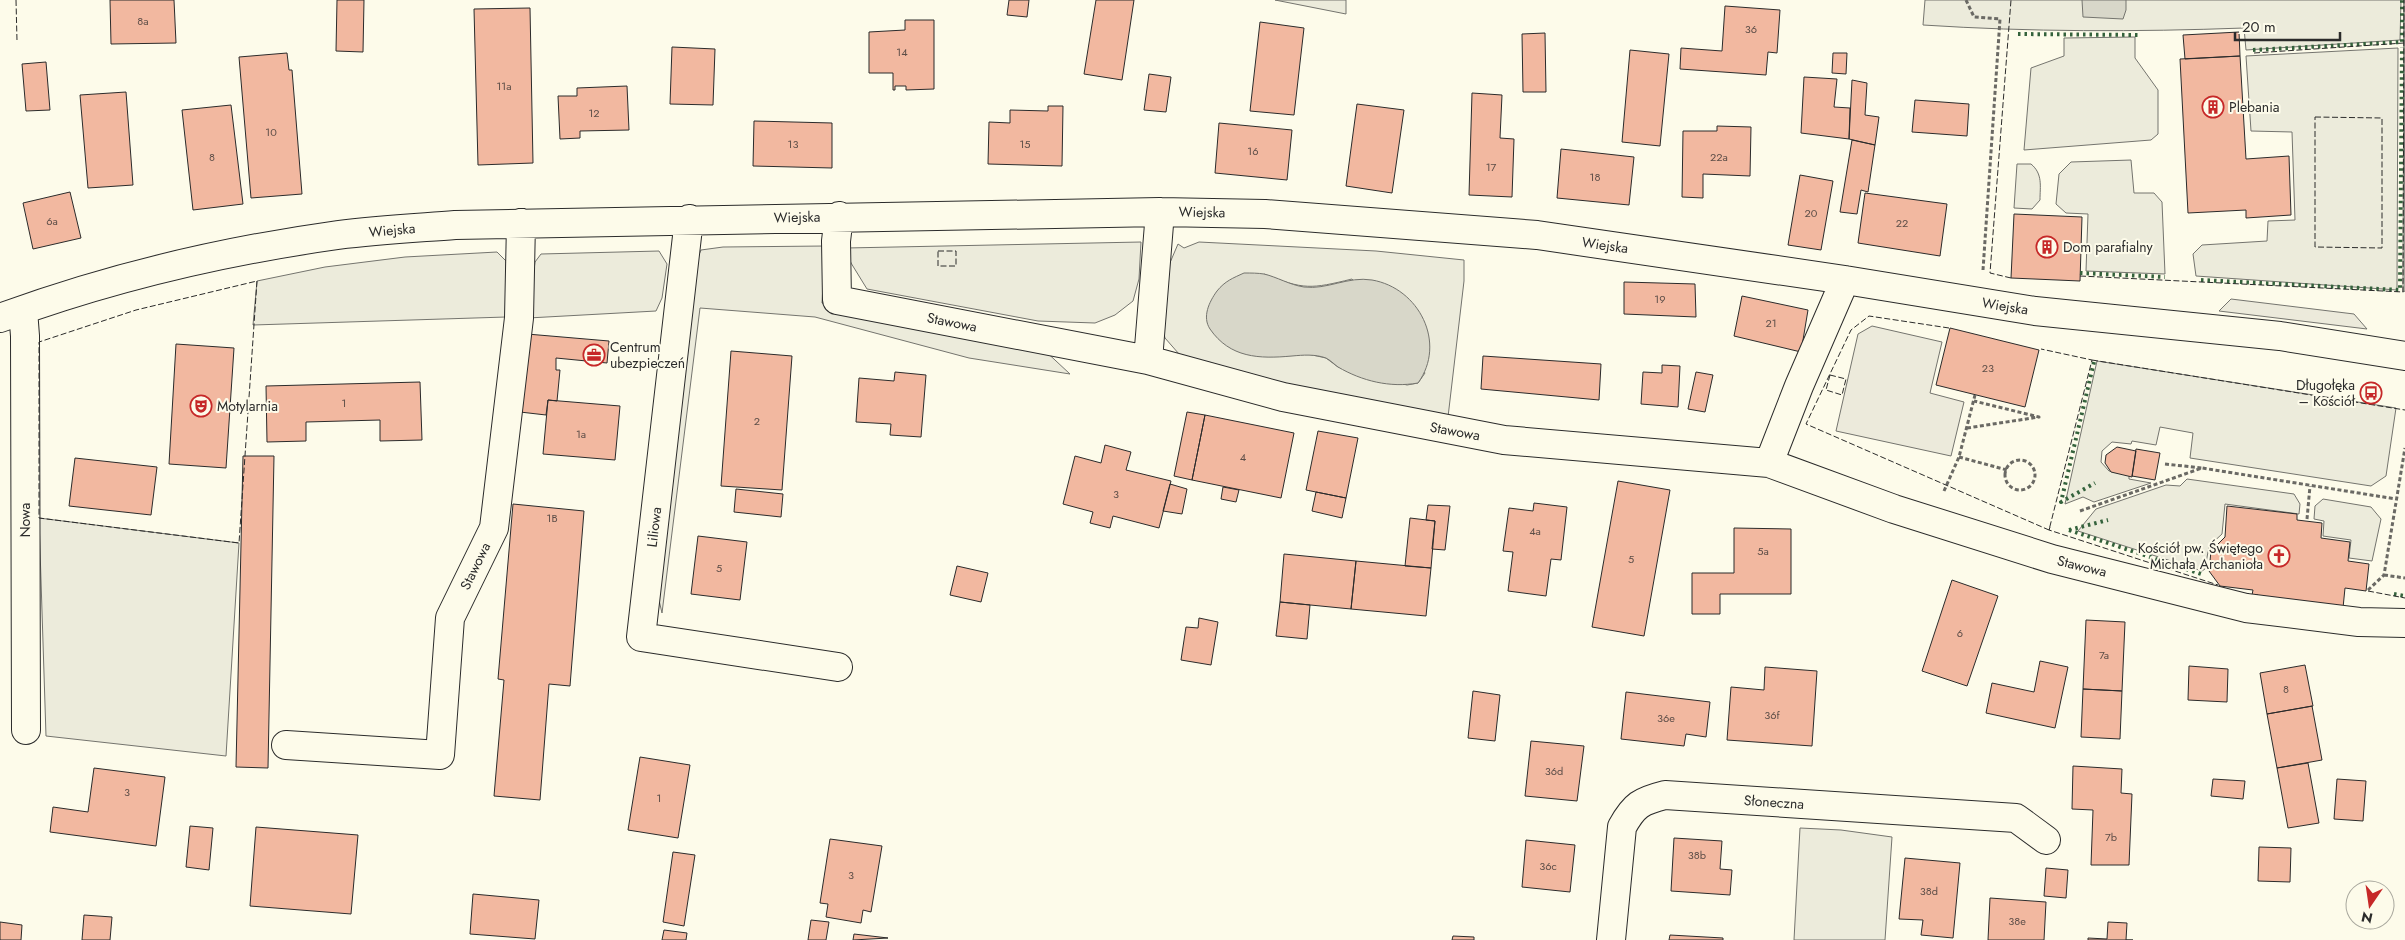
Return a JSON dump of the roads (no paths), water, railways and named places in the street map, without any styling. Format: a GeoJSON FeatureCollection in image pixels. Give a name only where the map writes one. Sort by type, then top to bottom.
{"type":"FeatureCollection","features":[{"type":"Feature","properties":{"kind":"street","name":"Wiejska"},"geometry":{"type":"LineString","coordinates":[[12,314],[137,274],[236,253],[339,235],[455,225],[521,223],[839,216],[1160,212],[1265,214],[1537,235],[1845,280],[2035,311],[2280,336],[2405,356]]}},
{"type":"Feature","properties":{"kind":"street"},"geometry":{"type":"LineString","coordinates":[[1148,360],[1160,212]]}},
{"type":"Feature","properties":{"kind":"street","name":"Stawowa"},"geometry":{"type":"LineString","coordinates":[[839,216],[836,241],[837,300],[1148,360],[1283,397],[1504,440],[1769,463],[1935,523],[2052,559],[2246,608],[2359,622],[2405,623]]}},
{"type":"Feature","properties":{"kind":"street","name":"Liliowa"},"geometry":{"type":"LineString","coordinates":[[690,219],[641,637],[838,667]]}},
{"type":"Feature","properties":{"kind":"street","name":"Stawowa"},"geometry":{"type":"LineString","coordinates":[[286,745],[440,755],[450,618],[494,528],[519,318],[521,223]]}},
{"type":"Feature","properties":{"kind":"street"},"geometry":{"type":"LineString","coordinates":[[1769,463],[1799,386],[1845,280]]}},
{"type":"Feature","properties":{"kind":"street","name":"Nowa"},"geometry":{"type":"LineString","coordinates":[[12,314],[25,336],[26,730]]}},
{"type":"Feature","properties":{"kind":"street","name":"Słoneczna"},"geometry":{"type":"LineString","coordinates":[[1611,940],[1622,827],[1630,811],[1644,800],[1665,795],[2016,818],[2046,840]]}},
{"type":"Feature","properties":{"kind":"place","name":"Plebania"},"geometry":{"type":"Point","coordinates":[2213,107]}},
{"type":"Feature","properties":{"kind":"place","name":"Dom parafialny"},"geometry":{"type":"Point","coordinates":[2047,247]}},
{"type":"Feature","properties":{"kind":"place","name":"Centrum ubezpieczeń"},"geometry":{"type":"Point","coordinates":[594,355]}},
{"type":"Feature","properties":{"kind":"place","name":"Długołęka – Kościół"},"geometry":{"type":"Point","coordinates":[2371,393]}},
{"type":"Feature","properties":{"kind":"place","name":"Motylarnia"},"geometry":{"type":"Point","coordinates":[201,406]}},
{"type":"Feature","properties":{"kind":"place","name":"Kościół pw. Świętego Michała Archanioła"},"geometry":{"type":"Point","coordinates":[2279,556]}}]}
